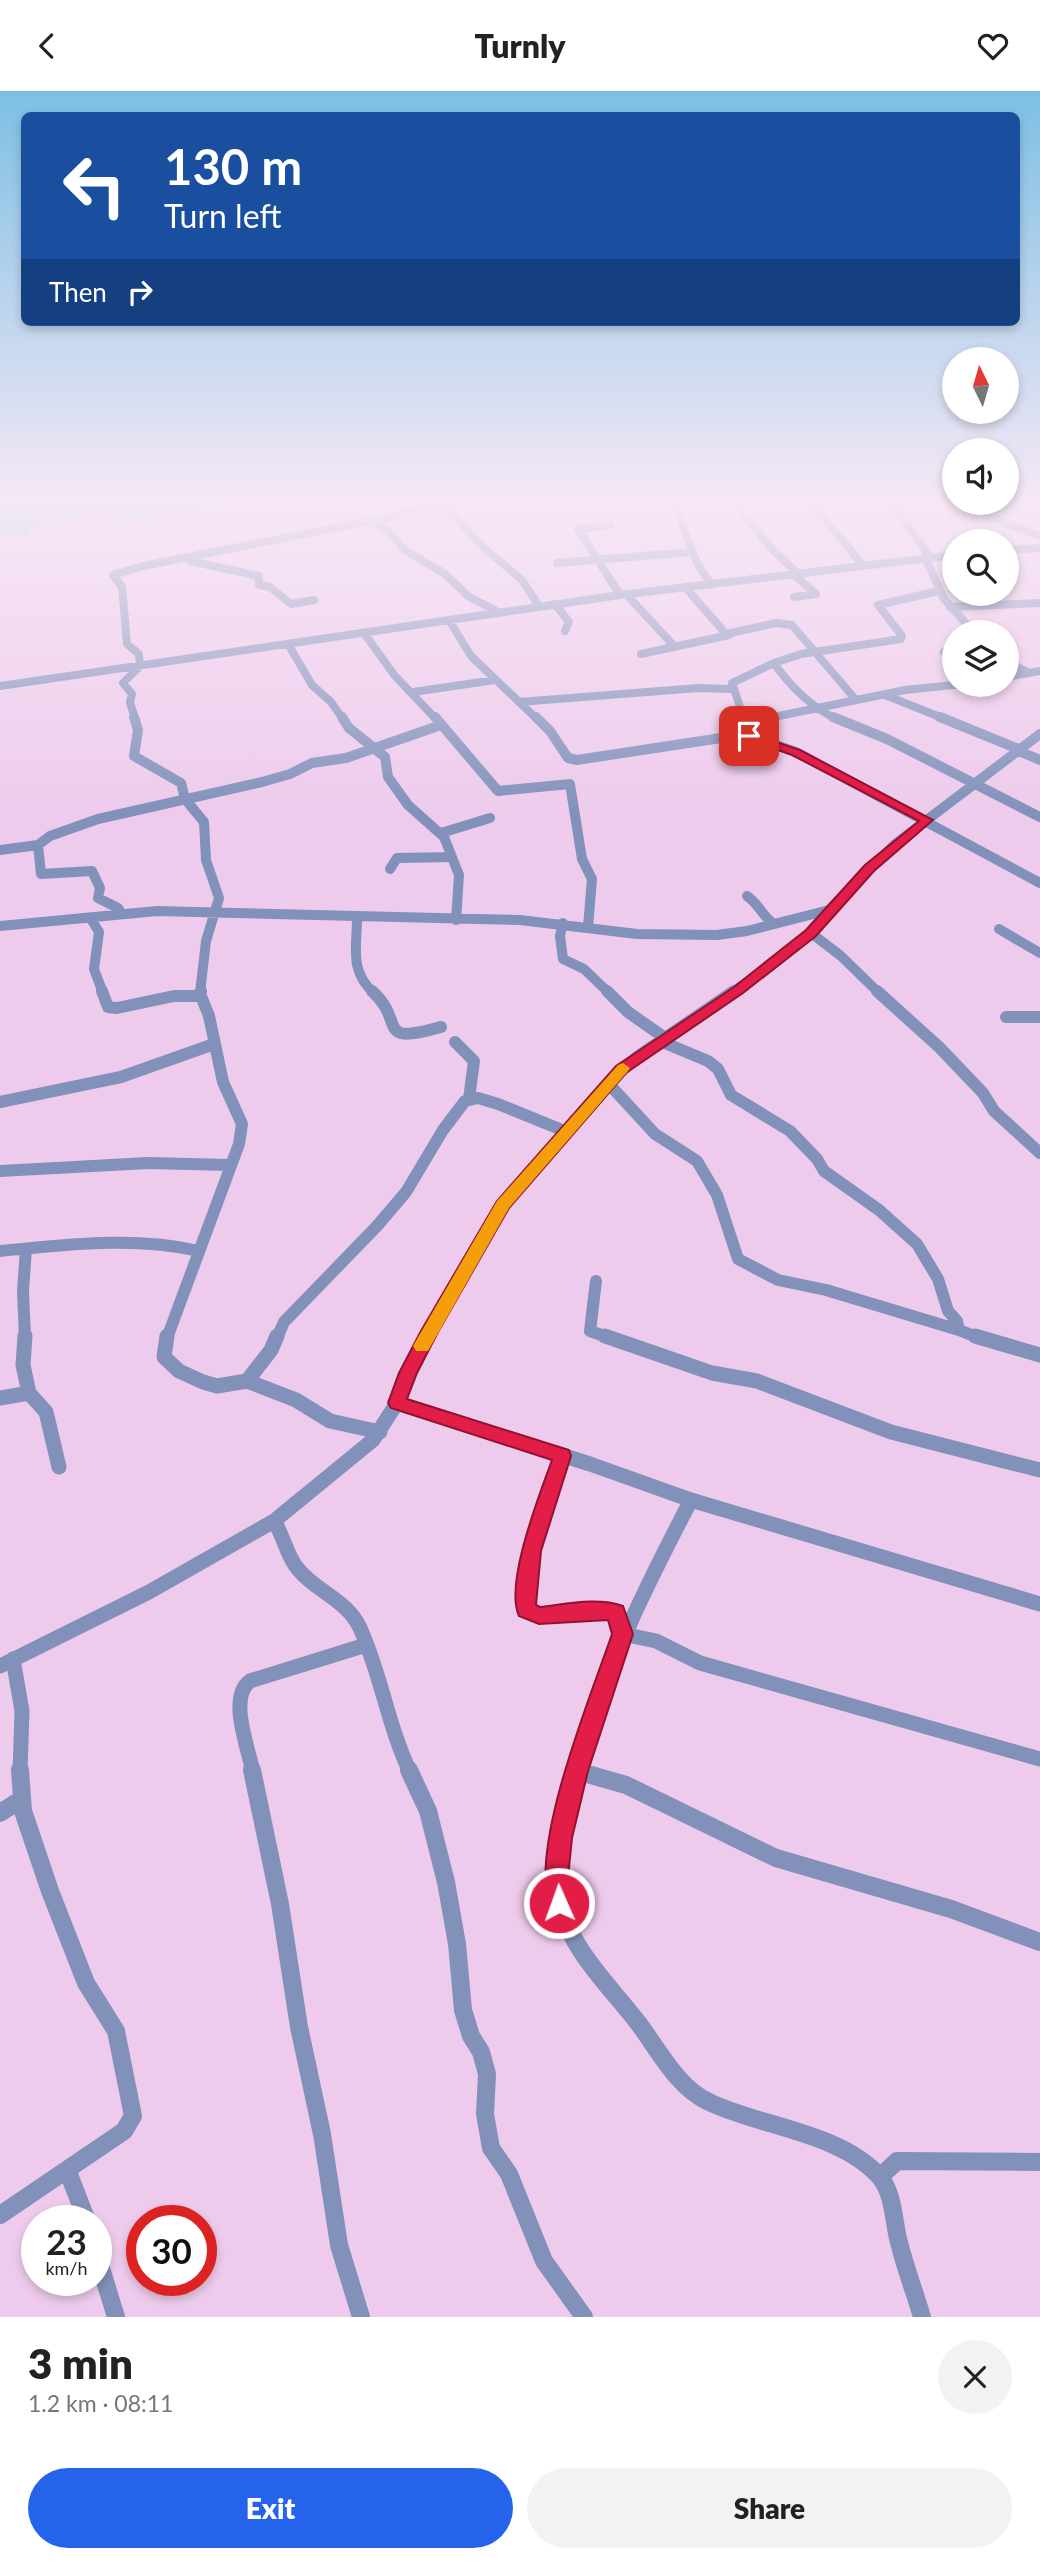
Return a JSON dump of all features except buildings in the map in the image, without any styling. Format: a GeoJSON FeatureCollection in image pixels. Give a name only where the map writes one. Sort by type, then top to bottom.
{"type":"FeatureCollection","features":[{"type":"Feature","properties":{"kind":"street"},"geometry":{"type":"LineString","coordinates":[[125,605],[127,644],[139,654],[140,666],[123,683],[132,694],[130,702],[138,730],[134,756],[181,783],[186,793],[185,799],[204,822],[206,860],[219,898],[206,941],[200,996],[209,1016],[223,1082],[242,1123],[239,1144],[164,1347],[164,1357],[179,1371],[204,1382],[217,1386],[247,1381],[296,1400],[330,1421],[380,1432]]}},
{"type":"Feature","properties":{"kind":"street"},"geometry":{"type":"LineString","coordinates":[[485,605],[498,612]]}},
{"type":"Feature","properties":{"kind":"street"},"geometry":{"type":"LineString","coordinates":[[0,686],[548,605]]}},
{"type":"Feature","properties":{"kind":"street"},"geometry":{"type":"LineString","coordinates":[[556,605],[569,622],[565,631]]}},
{"type":"Feature","properties":{"kind":"street"},"geometry":{"type":"LineString","coordinates":[[633,605],[675,647]]}},
{"type":"Feature","properties":{"kind":"street"},"geometry":{"type":"LineString","coordinates":[[699,605],[719,629],[729,635]]}},
{"type":"Feature","properties":{"kind":"street"},"geometry":{"type":"LineString","coordinates":[[519,702],[729,686],[774,663],[813,652],[901,639],[902,636],[877,605]]}},
{"type":"Feature","properties":{"kind":"street"},"geometry":{"type":"LineString","coordinates":[[950,607],[998,605]]}},
{"type":"Feature","properties":{"kind":"street"},"geometry":{"type":"LineString","coordinates":[[950,607],[962,620]]}},
{"type":"Feature","properties":{"kind":"street"},"geometry":{"type":"LineString","coordinates":[[449,620],[460,644],[550,731],[564,755],[572,759],[740,735],[753,737],[796,752],[1040,883]]}},
{"type":"Feature","properties":{"kind":"street"},"geometry":{"type":"LineString","coordinates":[[641,654],[787,622],[797,628],[813,652],[856,700]]}},
{"type":"Feature","properties":{"kind":"street"},"geometry":{"type":"LineString","coordinates":[[364,633],[387,667],[413,692],[498,791],[570,784],[582,859],[592,879],[588,927]]}},
{"type":"Feature","properties":{"kind":"street"},"geometry":{"type":"LineString","coordinates":[[288,644],[312,685],[331,702],[349,728],[385,757],[388,777],[408,805],[441,834],[459,875],[456,920]]}},
{"type":"Feature","properties":{"kind":"street"},"geometry":{"type":"LineString","coordinates":[[774,663],[783,676],[820,709],[1040,817]]}},
{"type":"Feature","properties":{"kind":"street"},"geometry":{"type":"LineString","coordinates":[[1019,668],[1029,673]]}},
{"type":"Feature","properties":{"kind":"street"},"geometry":{"type":"LineString","coordinates":[[1019,675],[1040,671]]}},
{"type":"Feature","properties":{"kind":"street"},"geometry":{"type":"LineString","coordinates":[[413,692],[495,680]]}},
{"type":"Feature","properties":{"kind":"street"},"geometry":{"type":"LineString","coordinates":[[729,686],[745,723],[740,735]]}},
{"type":"Feature","properties":{"kind":"street"},"geometry":{"type":"LineString","coordinates":[[745,723],[856,700],[942,687]]}},
{"type":"Feature","properties":{"kind":"street"},"geometry":{"type":"LineString","coordinates":[[891,695],[1040,760]]}},
{"type":"Feature","properties":{"kind":"street"},"geometry":{"type":"LineString","coordinates":[[0,850],[38,845],[58,834],[128,811],[243,787],[290,774],[312,763],[346,758],[441,725]]}},
{"type":"Feature","properties":{"kind":"street"},"geometry":{"type":"LineString","coordinates":[[0,2215],[68,2172],[130,2126],[133,2106],[116,2031],[86,1983],[50,1891],[23,1811],[22,1711],[6,1662],[149,1591],[274,1521],[329,1478],[380,1432],[397,1403],[408,1373],[430,1331],[503,1205],[621,1069],[738,990],[813,931],[829,910],[894,845],[1040,734]]}},
{"type":"Feature","properties":{"kind":"street"},"geometry":{"type":"LineString","coordinates":[[441,834],[490,818]]}},
{"type":"Feature","properties":{"kind":"street"},"geometry":{"type":"LineString","coordinates":[[38,845],[41,874],[92,871],[100,888],[98,898],[118,908],[122,913]]}},
{"type":"Feature","properties":{"kind":"street"},"geometry":{"type":"LineString","coordinates":[[390,869],[397,857],[452,857]]}},
{"type":"Feature","properties":{"kind":"street"},"geometry":{"type":"LineString","coordinates":[[747,896],[758,904],[763,916],[774,924]]}},
{"type":"Feature","properties":{"kind":"street"},"geometry":{"type":"LineString","coordinates":[[0,926],[91,919],[144,911],[216,912],[558,923],[638,934],[709,936],[733,934],[829,910]]}},
{"type":"Feature","properties":{"kind":"street"},"geometry":{"type":"LineString","coordinates":[[357,917],[353,945],[357,971],[369,989],[384,1003],[390,1024],[398,1034],[405,1036],[441,1027]]}},
{"type":"Feature","properties":{"kind":"street"},"geometry":{"type":"LineString","coordinates":[[91,919],[99,932],[94,969],[108,1007],[117,1008],[174,996],[200,996]]}},
{"type":"Feature","properties":{"kind":"street"},"geometry":{"type":"LineString","coordinates":[[793,920],[813,931],[915,1028],[939,1047],[983,1093],[994,1111],[1040,1153]]}},
{"type":"Feature","properties":{"kind":"street"},"geometry":{"type":"LineString","coordinates":[[558,923],[563,959],[584,969],[628,1012],[663,1040],[718,1069],[731,1095],[790,1131],[817,1159],[824,1171],[879,1210],[917,1244],[938,1279],[948,1311],[957,1321],[959,1330]]}},
{"type":"Feature","properties":{"kind":"street"},"geometry":{"type":"LineString","coordinates":[[999,929],[1040,953]]}},
{"type":"Feature","properties":{"kind":"street"},"geometry":{"type":"LineString","coordinates":[[1006,1017],[1040,1017]]}},
{"type":"Feature","properties":{"kind":"street"},"geometry":{"type":"LineString","coordinates":[[455,1042],[474,1061],[470,1099]]}},
{"type":"Feature","properties":{"kind":"street"},"geometry":{"type":"LineString","coordinates":[[0,1102],[94,1085],[140,1072],[214,1044]]}},
{"type":"Feature","properties":{"kind":"street"},"geometry":{"type":"LineString","coordinates":[[608,1083],[655,1134],[697,1161],[717,1195],[738,1259],[778,1280],[826,1290],[959,1330],[993,1343],[1040,1355]]}},
{"type":"Feature","properties":{"kind":"street"},"geometry":{"type":"LineString","coordinates":[[247,1381],[271,1350],[284,1322],[406,1192],[462,1104],[478,1098],[567,1132]]}},
{"type":"Feature","properties":{"kind":"street"},"geometry":{"type":"LineString","coordinates":[[0,1171],[148,1163],[211,1162],[230,1165]]}},
{"type":"Feature","properties":{"kind":"street"},"geometry":{"type":"LineString","coordinates":[[0,1251],[132,1244],[199,1251]]}},
{"type":"Feature","properties":{"kind":"street"},"geometry":{"type":"LineString","coordinates":[[26,1249],[23,1291],[26,1352],[23,1365],[29,1393],[46,1412],[59,1467]]}},
{"type":"Feature","properties":{"kind":"street"},"geometry":{"type":"LineString","coordinates":[[596,1280],[590,1331],[712,1373],[757,1381],[891,1432],[1040,1470]]}},
{"type":"Feature","properties":{"kind":"street"},"geometry":{"type":"LineString","coordinates":[[0,1398],[29,1393]]}},
{"type":"Feature","properties":{"kind":"street"},"geometry":{"type":"LineString","coordinates":[[397,1403],[691,1500],[1040,1604]]}},
{"type":"Feature","properties":{"kind":"street"},"geometry":{"type":"LineString","coordinates":[[562,1456],[531,1551],[525,1598],[527,1610],[539,1616],[594,1611],[616,1612],[623,1634]]}},
{"type":"Feature","properties":{"kind":"street"},"geometry":{"type":"LineString","coordinates":[[691,1500],[623,1634],[577,1771],[561,1838],[559,1903],[568,1926],[596,1970],[673,2067],[704,2100],[837,2148],[860,2159],[880,2177],[891,2199],[897,2234],[922,2317]]}},
{"type":"Feature","properties":{"kind":"street"},"geometry":{"type":"LineString","coordinates":[[274,1521],[283,1535],[293,1563],[306,1578],[355,1618],[366,1645],[407,1766],[428,1811],[446,1882],[457,1944],[463,2010],[471,2036],[481,2052],[487,2074],[485,2114],[491,2148],[509,2175],[544,2261],[584,2317]]}},
{"type":"Feature","properties":{"kind":"street"},"geometry":{"type":"LineString","coordinates":[[623,1634],[656,1641],[700,1663],[1040,1759]]}},
{"type":"Feature","properties":{"kind":"street"},"geometry":{"type":"LineString","coordinates":[[361,2317],[339,2245],[322,2134],[299,2028],[274,1876],[238,1701],[242,1687],[250,1681],[366,1645]]}},
{"type":"Feature","properties":{"kind":"street"},"geometry":{"type":"LineString","coordinates":[[577,1771],[626,1785],[776,1858],[951,1909],[1040,1942]]}},
{"type":"Feature","properties":{"kind":"street"},"geometry":{"type":"LineString","coordinates":[[0,1813],[22,1799]]}},
{"type":"Feature","properties":{"kind":"street"},"geometry":{"type":"LineString","coordinates":[[880,2177],[897,2161],[1040,2162]]}},
{"type":"Feature","properties":{"kind":"street"},"geometry":{"type":"LineString","coordinates":[[68,2172],[81,2205]]}},
{"type":"Feature","properties":{"kind":"street"},"geometry":{"type":"LineString","coordinates":[[110,2296],[116,2317]]}},
{"type":"Feature","properties":{"kind":"slow traffic"},"geometry":{"type":"LineString","coordinates":[[422,1346],[503,1205],[623,1068]]}},
{"type":"Feature","properties":{"kind":"route"},"geometry":{"type":"LineString","coordinates":[[559,1903],[561,1838],[577,1771],[623,1634],[616,1612],[594,1611],[539,1616],[527,1610],[525,1598],[531,1551],[547,1495],[562,1456],[397,1403],[408,1373],[430,1331],[503,1205],[608,1083],[621,1069],[738,990],[811,933],[869,868],[927,820],[796,752],[749,736]]}}]}
